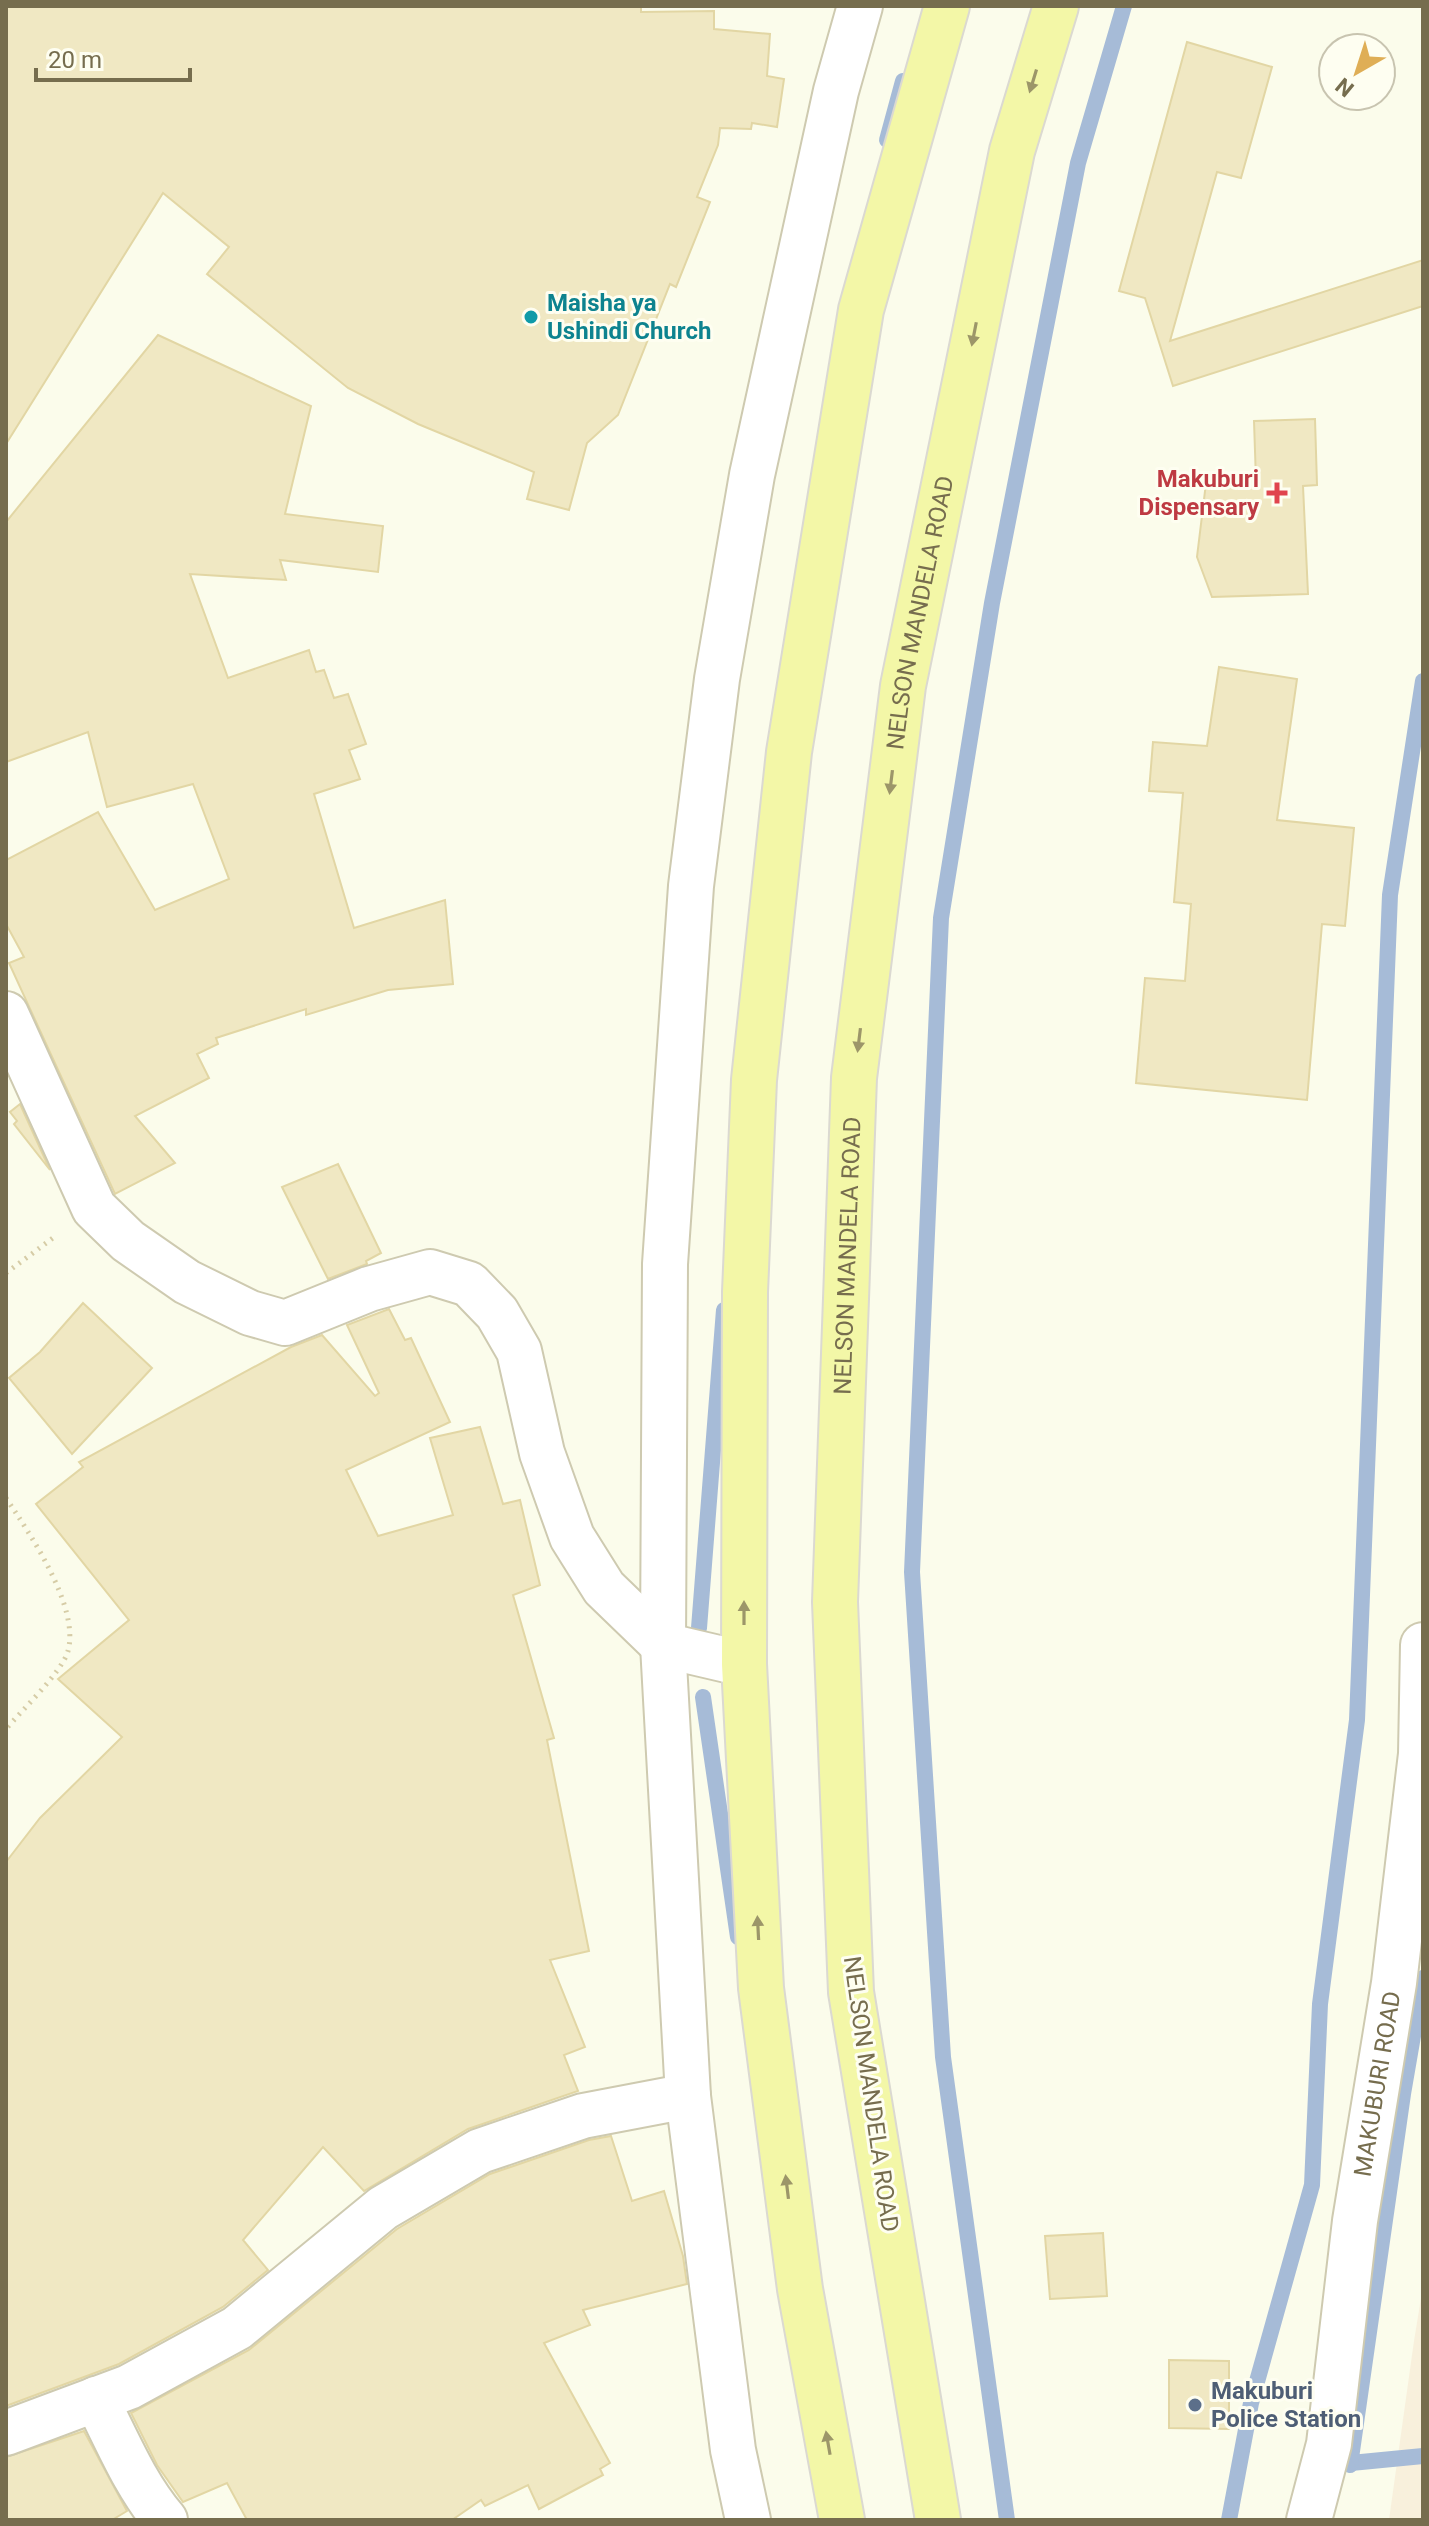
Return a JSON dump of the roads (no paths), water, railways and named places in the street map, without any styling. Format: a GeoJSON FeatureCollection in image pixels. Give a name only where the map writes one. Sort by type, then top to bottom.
{"type":"FeatureCollection","features":[{"type":"Feature","properties":{"kind":"main road"},"geometry":{"type":"LineString","coordinates":[[842,2520],[800,2289],[761,1988],[744,1664],[745,1292],[754,1080],[789,752],[861,310],[947,6]]}},
{"type":"Feature","properties":{"kind":"main road","name":"NELSON MANDELA ROAD"},"geometry":{"type":"LineString","coordinates":[[938,2520],[851,1992],[835,1602],[854,1078],[903,686],[1012,151],[1056,6]]}},
{"type":"Feature","properties":{"kind":"street"},"geometry":{"type":"LineString","coordinates":[[748,2520],[733,2450],[688,2096],[663,1645],[665,1264],[691,886],[717,679],[752,475],[836,91],[860,6]]}},
{"type":"Feature","properties":{"kind":"street"},"geometry":{"type":"LineString","coordinates":[[6,1014],[94,1208],[128,1241],[187,1282],[250,1313],[285,1323],[369,1289],[430,1272],[469,1284],[497,1313],[519,1351],[542,1453],[572,1537],[604,1588],[663,1645],[744,1664]]}},
{"type":"Feature","properties":{"kind":"street","name":"MAKUBURI ROAD"},"geometry":{"type":"LineString","coordinates":[[1309,2520],[1329,2444],[1355,2221],[1394,1983],[1421,1754],[1423,1645]]}},
{"type":"Feature","properties":{"kind":"street"},"geometry":{"type":"LineString","coordinates":[[6,2433],[129,2387],[237,2328],[383,2208],[480,2151],[583,2116],[688,2096]]}},
{"type":"Feature","properties":{"kind":"street"},"geometry":{"type":"LineString","coordinates":[[96,2399],[129,2465],[165,2520]]}},
{"type":"Feature","properties":{"kind":"waterway"},"geometry":{"type":"LineString","coordinates":[[1007,2520],[943,2057],[912,1572],[941,918],[992,603],[1078,163],[1124,6]]}},
{"type":"Feature","properties":{"kind":"waterway"},"geometry":{"type":"LineString","coordinates":[[887,140],[903,81]]}},
{"type":"Feature","properties":{"kind":"waterway"},"geometry":{"type":"LineString","coordinates":[[1229,2520],[1251,2403],[1312,2185],[1320,2004],[1357,1720],[1390,895],[1423,681]]}},
{"type":"Feature","properties":{"kind":"waterway"},"geometry":{"type":"LineString","coordinates":[[699,1628],[724,1310]]}},
{"type":"Feature","properties":{"kind":"waterway"},"geometry":{"type":"LineString","coordinates":[[703,1697],[738,1937]]}},
{"type":"Feature","properties":{"kind":"waterway"},"geometry":{"type":"LineString","coordinates":[[1350,2465],[1403,2094],[1423,1978]]}},
{"type":"Feature","properties":{"kind":"waterway"},"geometry":{"type":"LineString","coordinates":[[1351,2463],[1423,2456]]}},
{"type":"Feature","properties":{"kind":"place","name":"Maisha ya Ushindi Church"},"geometry":{"type":"Point","coordinates":[531,317]}},
{"type":"Feature","properties":{"kind":"place","name":"Makuburi Dispensary"},"geometry":{"type":"Point","coordinates":[1277,493]}},
{"type":"Feature","properties":{"kind":"place","name":"Makuburi Police Station"},"geometry":{"type":"Point","coordinates":[1195,2405]}}]}
